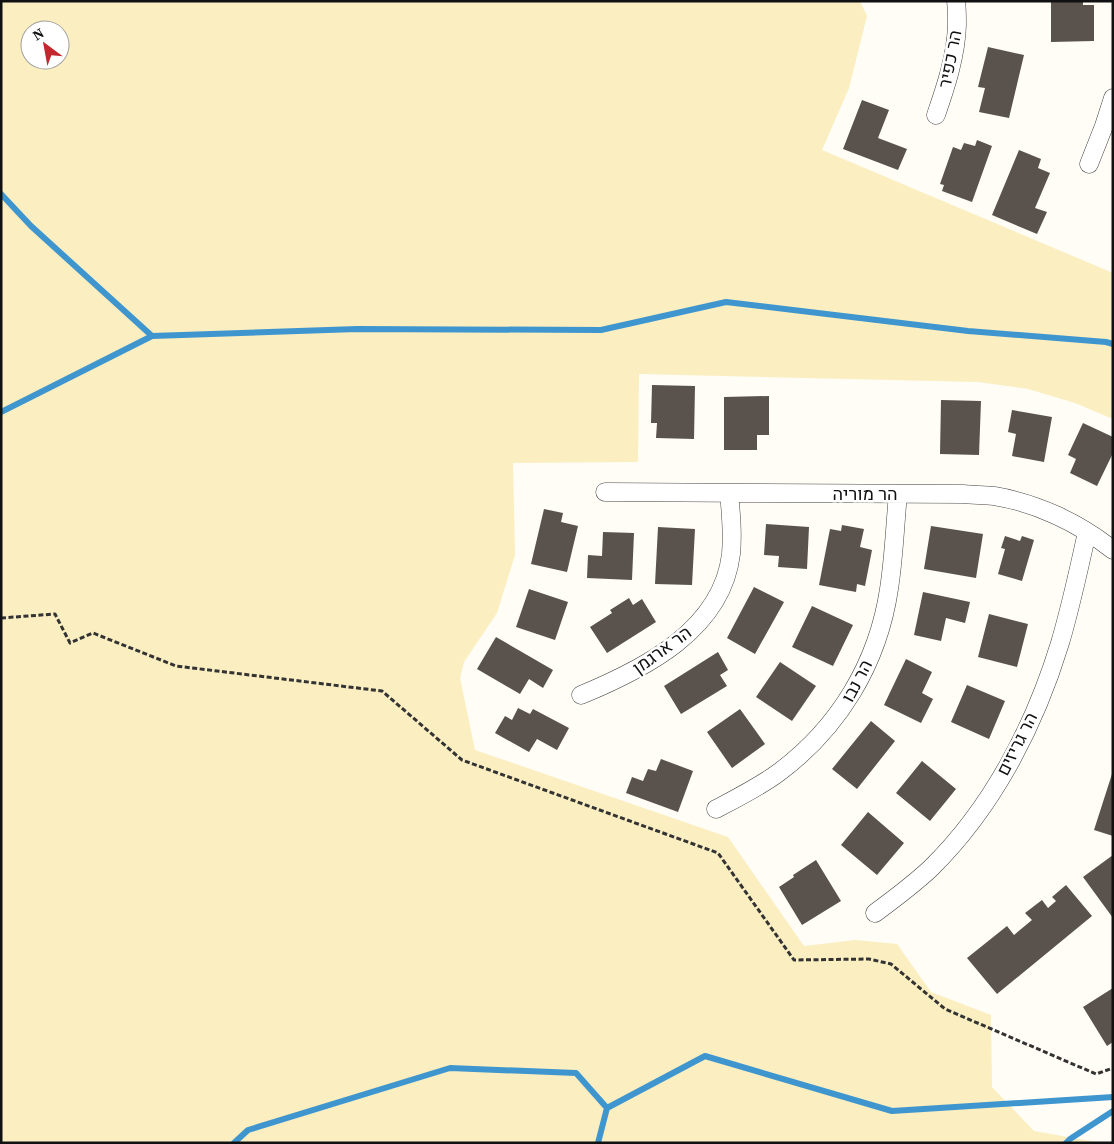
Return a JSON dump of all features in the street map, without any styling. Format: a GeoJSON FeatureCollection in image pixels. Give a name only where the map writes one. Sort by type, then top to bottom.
{"type":"FeatureCollection","features":[{"type":"Feature","properties":{"kind":"street","name":"הר כפיר"},"geometry":{"type":"LineString","coordinates":[[936,115],[947,84],[953,54],[957,25],[956,1]]}},
{"type":"Feature","properties":{"kind":"street"},"geometry":{"type":"LineString","coordinates":[[1089,164],[1113,98]]}},
{"type":"Feature","properties":{"kind":"street","name":"הר מוריה"},"geometry":{"type":"LineString","coordinates":[[605,492],[962,494],[994,496],[1025,503],[1055,514],[1087,532],[1113,550]]}},
{"type":"Feature","properties":{"kind":"street","name":"הר ארגמן"},"geometry":{"type":"LineString","coordinates":[[581,695],[626,675],[659,657],[699,623],[713,603],[724,581],[731,555],[732,527],[728,493]]}},
{"type":"Feature","properties":{"kind":"street","name":"הר נבו"},"geometry":{"type":"LineString","coordinates":[[716,809],[778,773],[805,751],[829,726],[850,698],[867,666],[880,630],[889,590],[898,494]]}},
{"type":"Feature","properties":{"kind":"street","name":"הר גריזים"},"geometry":{"type":"LineString","coordinates":[[875,914],[931,868],[981,808],[1004,773],[1043,691],[1074,591],[1087,532]]}},
{"type":"Feature","properties":{"kind":"path"},"geometry":{"type":"LineString","coordinates":[[1,618],[55,614],[70,643],[93,633],[176,666],[382,691],[462,760],[718,853],[794,960],[869,960],[891,964],[945,1009],[1096,1074],[1113,1068]]}},
{"type":"Feature","properties":{"kind":"sand"},"geometry":{"type":"Polygon","coordinates":[[[1,1],[860,1],[867,16],[849,88],[822,150],[1113,273],[1113,419],[1075,403],[1028,389],[978,382],[639,374],[638,462],[513,463],[515,555],[497,613],[464,662],[460,678],[475,750],[728,837],[804,946],[855,940],[897,944],[931,992],[991,1015],[992,1087],[1034,1131],[1102,1143],[1,1143],[1,1]]]}},
{"type":"Feature","properties":{"kind":"building"},"geometry":{"type":"Polygon","coordinates":[[[1051,1],[1083,1],[1083,5],[1094,5],[1094,41],[1051,42],[1051,1]]]}},
{"type":"Feature","properties":{"kind":"building"},"geometry":{"type":"Polygon","coordinates":[[[988,47],[1024,55],[1009,118],[979,112],[985,88],[978,87],[988,47]]]}},
{"type":"Feature","properties":{"kind":"building"},"geometry":{"type":"Polygon","coordinates":[[[862,100],[889,110],[878,138],[907,149],[898,170],[843,149],[862,100]]]}},
{"type":"Feature","properties":{"kind":"building"},"geometry":{"type":"Polygon","coordinates":[[[977,140],[992,146],[972,202],[942,191],[944,185],[940,184],[953,147],[961,150],[964,143],[975,146],[977,140]]]}},
{"type":"Feature","properties":{"kind":"building"},"geometry":{"type":"Polygon","coordinates":[[[1019,150],[1041,159],[1038,168],[1050,173],[1035,208],[1047,212],[1037,234],[992,215],[1019,150]]]}},
{"type":"Feature","properties":{"kind":"building"},"geometry":{"type":"Polygon","coordinates":[[[652,385],[695,386],[694,439],[656,438],[657,423],[651,423],[652,385]]]}},
{"type":"Feature","properties":{"kind":"building"},"geometry":{"type":"Polygon","coordinates":[[[769,396],[769,435],[757,435],[757,450],[724,450],[724,397],[769,396]]]}},
{"type":"Feature","properties":{"kind":"building"},"geometry":{"type":"Polygon","coordinates":[[[941,400],[981,401],[979,455],[940,454],[941,400]]]}},
{"type":"Feature","properties":{"kind":"building"},"geometry":{"type":"Polygon","coordinates":[[[1012,410],[1052,417],[1044,462],[1012,456],[1016,434],[1008,432],[1012,410]]]}},
{"type":"Feature","properties":{"kind":"building"},"geometry":{"type":"Polygon","coordinates":[[[1083,423],[1113,437],[1113,453],[1097,486],[1070,473],[1076,459],[1068,455],[1083,423]]]}},
{"type":"Feature","properties":{"kind":"building"},"geometry":{"type":"Polygon","coordinates":[[[544,509],[563,513],[561,522],[578,526],[567,572],[531,564],[544,509]]]}},
{"type":"Feature","properties":{"kind":"building"},"geometry":{"type":"Polygon","coordinates":[[[766,524],[809,527],[807,569],[778,567],[779,556],[764,555],[766,524]]]}},
{"type":"Feature","properties":{"kind":"building"},"geometry":{"type":"Polygon","coordinates":[[[842,525],[864,529],[860,547],[872,550],[865,586],[857,584],[856,592],[819,585],[830,529],[841,531],[842,525]]]}},
{"type":"Feature","properties":{"kind":"building"},"geometry":{"type":"Polygon","coordinates":[[[931,526],[983,534],[976,578],[924,569],[931,526]]]}},
{"type":"Feature","properties":{"kind":"building"},"geometry":{"type":"Polygon","coordinates":[[[658,527],[695,529],[692,585],[655,584],[658,527]]]}},
{"type":"Feature","properties":{"kind":"building"},"geometry":{"type":"Polygon","coordinates":[[[603,532],[634,533],[632,580],[587,578],[588,555],[602,556],[603,532]]]}},
{"type":"Feature","properties":{"kind":"building"},"geometry":{"type":"Polygon","coordinates":[[[1005,536],[1020,541],[1022,536],[1034,540],[1022,581],[998,574],[1005,549],[1001,548],[1005,536]]]}},
{"type":"Feature","properties":{"kind":"building"},"geometry":{"type":"Polygon","coordinates":[[[754,587],[784,602],[755,654],[727,638],[754,587]]]}},
{"type":"Feature","properties":{"kind":"building"},"geometry":{"type":"Polygon","coordinates":[[[529,589],[568,602],[555,640],[516,627],[529,589]]]}},
{"type":"Feature","properties":{"kind":"building"},"geometry":{"type":"Polygon","coordinates":[[[923,592],[970,602],[965,623],[946,618],[941,641],[914,635],[923,592]]]}},
{"type":"Feature","properties":{"kind":"building"},"geometry":{"type":"Polygon","coordinates":[[[629,598],[633,605],[642,599],[656,622],[607,653],[590,627],[612,613],[610,610],[629,598]]]}},
{"type":"Feature","properties":{"kind":"building"},"geometry":{"type":"Polygon","coordinates":[[[812,606],[853,625],[833,666],[792,647],[812,606]]]}},
{"type":"Feature","properties":{"kind":"building"},"geometry":{"type":"Polygon","coordinates":[[[989,614],[1028,624],[1017,667],[978,657],[989,614]]]}},
{"type":"Feature","properties":{"kind":"building"},"geometry":{"type":"Polygon","coordinates":[[[496,637],[553,670],[543,688],[529,679],[520,694],[477,669],[496,637]]]}},
{"type":"Feature","properties":{"kind":"building"},"geometry":{"type":"Polygon","coordinates":[[[718,652],[728,670],[720,675],[727,686],[681,714],[664,686],[718,652]]]}},
{"type":"Feature","properties":{"kind":"building"},"geometry":{"type":"Polygon","coordinates":[[[906,659],[932,672],[922,693],[933,699],[921,723],[884,705],[906,659]]]}},
{"type":"Feature","properties":{"kind":"building"},"geometry":{"type":"Polygon","coordinates":[[[780,662],[816,686],[792,721],[756,697],[780,662]]]}},
{"type":"Feature","properties":{"kind":"building"},"geometry":{"type":"Polygon","coordinates":[[[967,685],[1005,701],[989,739],[951,722],[967,685]]]}},
{"type":"Feature","properties":{"kind":"building"},"geometry":{"type":"Polygon","coordinates":[[[518,708],[530,714],[533,709],[569,728],[557,750],[537,739],[529,752],[495,733],[505,716],[512,720],[518,708]]]}},
{"type":"Feature","properties":{"kind":"building"},"geometry":{"type":"Polygon","coordinates":[[[740,709],[765,744],[732,768],[707,732],[740,709]]]}},
{"type":"Feature","properties":{"kind":"building"},"geometry":{"type":"Polygon","coordinates":[[[871,721],[895,741],[857,789],[832,769],[871,721]]]}},
{"type":"Feature","properties":{"kind":"building"},"geometry":{"type":"Polygon","coordinates":[[[661,759],[693,771],[678,812],[626,793],[632,777],[643,781],[648,769],[656,771],[661,759]]]}},
{"type":"Feature","properties":{"kind":"building"},"geometry":{"type":"Polygon","coordinates":[[[922,761],[956,789],[930,821],[896,793],[922,761]]]}},
{"type":"Feature","properties":{"kind":"building"},"geometry":{"type":"Polygon","coordinates":[[[1113,774],[1113,836],[1094,830],[1113,774]]]}},
{"type":"Feature","properties":{"kind":"building"},"geometry":{"type":"Polygon","coordinates":[[[868,812],[904,843],[877,875],[841,845],[868,812]]]}},
{"type":"Feature","properties":{"kind":"building"},"geometry":{"type":"Polygon","coordinates":[[[1113,855],[1113,918],[1083,877],[1113,855]]]}},
{"type":"Feature","properties":{"kind":"building"},"geometry":{"type":"Polygon","coordinates":[[[816,860],[841,901],[802,925],[779,887],[816,860]]]}},
{"type":"Feature","properties":{"kind":"building"},"geometry":{"type":"Polygon","coordinates":[[[1066,885],[1092,916],[997,994],[967,958],[1007,926],[1014,935],[1032,920],[1025,913],[1042,900],[1048,908],[1056,901],[1052,897],[1066,885]]]}},
{"type":"Feature","properties":{"kind":"building"},"geometry":{"type":"Polygon","coordinates":[[[1113,988],[1113,1042],[1107,1046],[1083,1007],[1113,988]]]}},
{"type":"Feature","properties":{"kind":"waterway"},"geometry":{"type":"LineString","coordinates":[[1,194],[31,226],[152,336],[357,329],[601,330],[726,302],[968,331],[1113,344]]}},
{"type":"Feature","properties":{"kind":"waterway"},"geometry":{"type":"LineString","coordinates":[[1,412],[152,336]]}},
{"type":"Feature","properties":{"kind":"waterway"},"geometry":{"type":"LineString","coordinates":[[234,1143],[248,1130],[450,1068],[576,1073],[607,1108],[705,1056],[892,1111],[1113,1097]]}},
{"type":"Feature","properties":{"kind":"waterway"},"geometry":{"type":"LineString","coordinates":[[598,1143],[607,1108]]}},
{"type":"Feature","properties":{"kind":"waterway"},"geometry":{"type":"LineString","coordinates":[[1066,1143],[1113,1111]]}}]}
